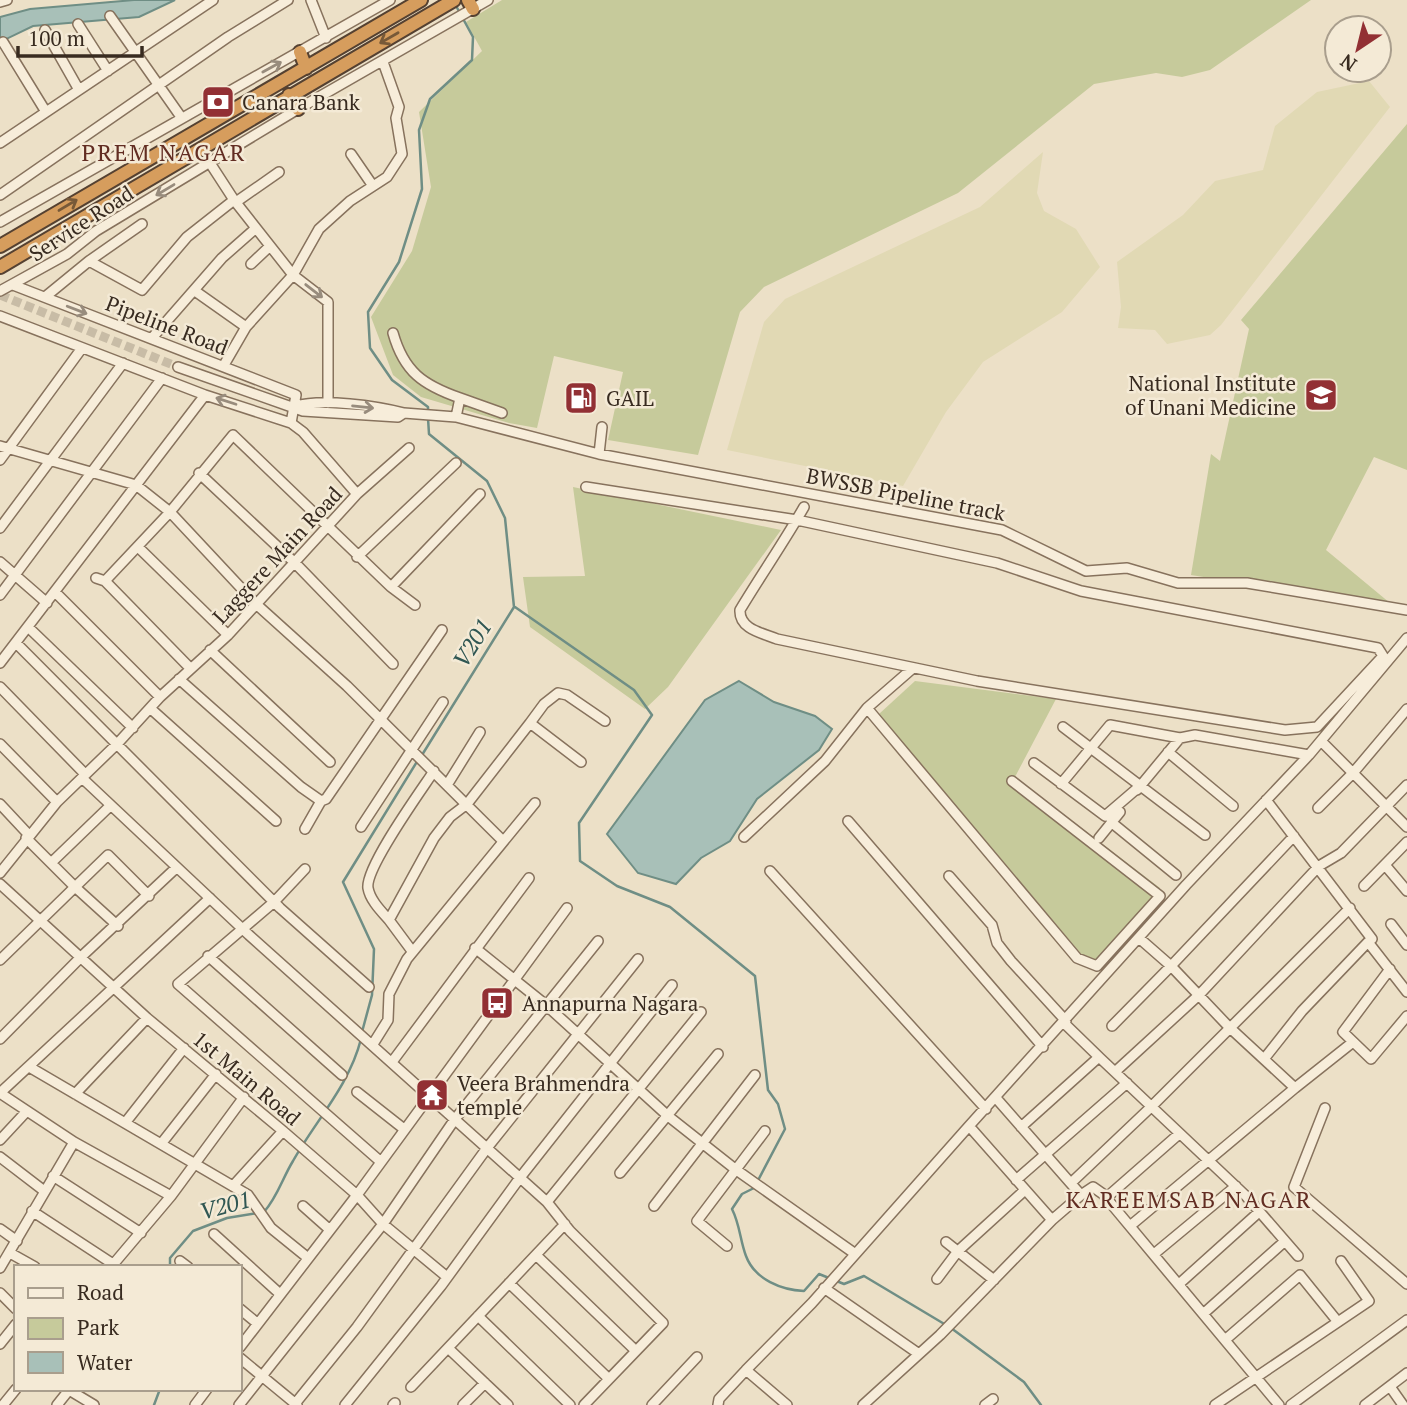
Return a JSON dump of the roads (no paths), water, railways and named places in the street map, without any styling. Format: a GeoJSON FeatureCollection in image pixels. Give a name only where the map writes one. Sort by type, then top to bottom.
{"type":"FeatureCollection","features":[{"type":"Feature","properties":{"kind":"highway"},"geometry":{"type":"LineString","coordinates":[[0,246],[421,0]]}},
{"type":"Feature","properties":{"kind":"highway"},"geometry":{"type":"LineString","coordinates":[[0,267],[451,2]]}},
{"type":"Feature","properties":{"kind":"highway"},"geometry":{"type":"LineString","coordinates":[[300,52],[306,68]]}},
{"type":"Feature","properties":{"kind":"highway"},"geometry":{"type":"LineString","coordinates":[[289,95],[298,109]]}},
{"type":"Feature","properties":{"kind":"street"},"geometry":{"type":"LineString","coordinates":[[0,2],[7,0]]}},
{"type":"Feature","properties":{"kind":"street"},"geometry":{"type":"LineString","coordinates":[[1,139],[46,113],[213,0]]}},
{"type":"Feature","properties":{"kind":"street"},"geometry":{"type":"LineString","coordinates":[[0,195],[271,5],[288,0]]}},
{"type":"Feature","properties":{"kind":"street"},"geometry":{"type":"LineString","coordinates":[[311,0],[326,38]]}},
{"type":"Feature","properties":{"kind":"street"},"geometry":{"type":"LineString","coordinates":[[0,222],[390,0]]}},
{"type":"Feature","properties":{"kind":"street"},"geometry":{"type":"LineString","coordinates":[[469,7],[488,0]]}},
{"type":"Feature","properties":{"kind":"street","name":"Service Road"},"geometry":{"type":"LineString","coordinates":[[0,291],[298,109],[456,19],[469,7]]}},
{"type":"Feature","properties":{"kind":"street"},"geometry":{"type":"LineString","coordinates":[[110,16],[181,117]]}},
{"type":"Feature","properties":{"kind":"street"},"geometry":{"type":"LineString","coordinates":[[78,24],[108,71]]}},
{"type":"Feature","properties":{"kind":"street"},"geometry":{"type":"LineString","coordinates":[[45,30],[79,90]]}},
{"type":"Feature","properties":{"kind":"street"},"geometry":{"type":"LineString","coordinates":[[3,42],[46,113]]}},
{"type":"Feature","properties":{"kind":"street"},"geometry":{"type":"LineString","coordinates":[[224,365],[246,327],[293,275],[319,229],[350,201],[387,177],[402,154],[396,118],[399,107],[383,62]]}},
{"type":"Feature","properties":{"kind":"street"},"geometry":{"type":"LineString","coordinates":[[351,153],[373,186]]}},
{"type":"Feature","properties":{"kind":"street"},"geometry":{"type":"LineString","coordinates":[[210,163],[235,201],[293,275],[328,302],[328,403]]}},
{"type":"Feature","properties":{"kind":"street"},"geometry":{"type":"LineString","coordinates":[[89,261],[142,290],[187,237],[279,172]]}},
{"type":"Feature","properties":{"kind":"street"},"geometry":{"type":"LineString","coordinates":[[45,297],[89,261],[142,224]]}},
{"type":"Feature","properties":{"kind":"street"},"geometry":{"type":"LineString","coordinates":[[152,338],[222,258],[256,228]]}},
{"type":"Feature","properties":{"kind":"street"},"geometry":{"type":"LineString","coordinates":[[251,264],[271,246]]}},
{"type":"Feature","properties":{"kind":"street","name":"Pipeline Road"},"geometry":{"type":"LineString","coordinates":[[13,285],[296,395],[296,407]]}},
{"type":"Feature","properties":{"kind":"street"},"geometry":{"type":"LineString","coordinates":[[195,291],[246,327]]}},
{"type":"Feature","properties":{"kind":"street"},"geometry":{"type":"LineString","coordinates":[[0,328],[4,317]]}},
{"type":"Feature","properties":{"kind":"street","name":"Laggere Main Road"},"geometry":{"type":"LineString","coordinates":[[2,867],[57,802],[133,728],[160,697],[228,635],[357,494],[303,432],[291,423],[205,394],[4,317]]}},
{"type":"Feature","properties":{"kind":"street"},"geometry":{"type":"LineString","coordinates":[[393,333],[400,357],[430,386],[502,413]]}},
{"type":"Feature","properties":{"kind":"street"},"geometry":{"type":"LineString","coordinates":[[0,460],[4,447],[82,348]]}},
{"type":"Feature","properties":{"kind":"street"},"geometry":{"type":"LineString","coordinates":[[0,528],[123,363]]}},
{"type":"Feature","properties":{"kind":"street"},"geometry":{"type":"LineString","coordinates":[[178,367],[303,411],[398,417],[404,413]]}},
{"type":"Feature","properties":{"kind":"street"},"geometry":{"type":"LineString","coordinates":[[0,595],[162,378]]}},
{"type":"Feature","properties":{"kind":"street"},"geometry":{"type":"LineString","coordinates":[[0,663],[205,394]]}},
{"type":"Feature","properties":{"kind":"street"},"geometry":{"type":"LineString","coordinates":[[456,417],[460,398]]}},
{"type":"Feature","properties":{"kind":"street"},"geometry":{"type":"LineString","coordinates":[[296,407],[306,403],[328,403],[404,413]]}},
{"type":"Feature","properties":{"kind":"street"},"geometry":{"type":"LineString","coordinates":[[291,423],[296,407]]}},
{"type":"Feature","properties":{"kind":"street","name":"BWSSB Pipeline track"},"geometry":{"type":"LineString","coordinates":[[404,413],[456,417],[599,454],[1002,530],[1021,536],[1080,570],[1127,568],[1178,583],[1247,583],[1407,610]]}},
{"type":"Feature","properties":{"kind":"street"},"geometry":{"type":"LineString","coordinates":[[599,454],[602,427]]}},
{"type":"Feature","properties":{"kind":"street"},"geometry":{"type":"LineString","coordinates":[[190,668],[100,580],[138,547],[170,512],[198,473],[233,435],[357,557],[415,605]]}},
{"type":"Feature","properties":{"kind":"street"},"geometry":{"type":"LineString","coordinates":[[4,447],[136,485],[170,512],[255,603],[381,720],[502,840]]}},
{"type":"Feature","properties":{"kind":"street"},"geometry":{"type":"LineString","coordinates":[[357,494],[409,449]]}},
{"type":"Feature","properties":{"kind":"street"},"geometry":{"type":"LineString","coordinates":[[357,557],[456,463]]}},
{"type":"Feature","properties":{"kind":"street"},"geometry":{"type":"LineString","coordinates":[[198,473],[295,564],[393,664]]}},
{"type":"Feature","properties":{"kind":"street"},"geometry":{"type":"LineString","coordinates":[[586,487],[797,520],[997,563],[1081,591],[1378,648],[1383,656],[1317,727],[1285,730],[913,668],[777,639],[743,622],[740,610],[797,520],[804,507]]}},
{"type":"Feature","properties":{"kind":"street"},"geometry":{"type":"LineString","coordinates":[[391,587],[480,494]]}},
{"type":"Feature","properties":{"kind":"street"},"geometry":{"type":"LineString","coordinates":[[138,547],[228,635]]}},
{"type":"Feature","properties":{"kind":"street"},"geometry":{"type":"LineString","coordinates":[[0,562],[47,603]]}},
{"type":"Feature","properties":{"kind":"street"},"geometry":{"type":"LineString","coordinates":[[55,592],[160,697]]}},
{"type":"Feature","properties":{"kind":"street"},"geometry":{"type":"LineString","coordinates":[[28,627],[133,728]]}},
{"type":"Feature","properties":{"kind":"street"},"geometry":{"type":"LineString","coordinates":[[305,829],[321,801],[326,799],[442,630]]}},
{"type":"Feature","properties":{"kind":"street"},"geometry":{"type":"LineString","coordinates":[[718,1405],[719,1399],[826,1286],[1309,755],[1407,638]]}},
{"type":"Feature","properties":{"kind":"street"},"geometry":{"type":"LineString","coordinates":[[16,643],[53,684],[118,743],[274,901],[369,988]]}},
{"type":"Feature","properties":{"kind":"street"},"geometry":{"type":"LineString","coordinates":[[210,650],[330,762]]}},
{"type":"Feature","properties":{"kind":"street"},"geometry":{"type":"LineString","coordinates":[[744,837],[825,761],[867,708],[913,668]]}},
{"type":"Feature","properties":{"kind":"street"},"geometry":{"type":"LineString","coordinates":[[179,679],[301,787],[321,801]]}},
{"type":"Feature","properties":{"kind":"street"},"geometry":{"type":"LineString","coordinates":[[0,687],[110,806],[366,1037],[519,1180],[547,1202],[565,1224],[663,1323],[584,1405]]}},
{"type":"Feature","properties":{"kind":"street"},"geometry":{"type":"LineString","coordinates":[[389,919],[434,838],[450,817],[467,804],[544,704],[558,693],[568,695],[605,721]]}},
{"type":"Feature","properties":{"kind":"street"},"geometry":{"type":"LineString","coordinates":[[361,827],[443,702]]}},
{"type":"Feature","properties":{"kind":"street"},"geometry":{"type":"LineString","coordinates":[[867,708],[1077,958],[1086,964],[1097,966],[1160,896],[1012,781]]}},
{"type":"Feature","properties":{"kind":"street"},"geometry":{"type":"LineString","coordinates":[[151,709],[276,821]]}},
{"type":"Feature","properties":{"kind":"street"},"geometry":{"type":"LineString","coordinates":[[1318,808],[1353,773],[1407,709]]}},
{"type":"Feature","properties":{"kind":"street"},"geometry":{"type":"LineString","coordinates":[[530,723],[581,762]]}},
{"type":"Feature","properties":{"kind":"street"},"geometry":{"type":"LineString","coordinates":[[1061,784],[1110,725],[1180,738],[1195,735],[1309,755]]}},
{"type":"Feature","properties":{"kind":"street"},"geometry":{"type":"LineString","coordinates":[[1063,727],[1205,835]]}},
{"type":"Feature","properties":{"kind":"street"},"geometry":{"type":"LineString","coordinates":[[447,785],[480,732]]}},
{"type":"Feature","properties":{"kind":"street"},"geometry":{"type":"LineString","coordinates":[[1099,838],[1180,738]]}},
{"type":"Feature","properties":{"kind":"street"},"geometry":{"type":"LineString","coordinates":[[1321,741],[1407,827]]}},
{"type":"Feature","properties":{"kind":"street"},"geometry":{"type":"LineString","coordinates":[[0,744],[57,802]]}},
{"type":"Feature","properties":{"kind":"street"},"geometry":{"type":"LineString","coordinates":[[1168,752],[1233,806]]}},
{"type":"Feature","properties":{"kind":"street"},"geometry":{"type":"LineString","coordinates":[[1034,763],[1105,816],[1132,790],[1140,786]]}},
{"type":"Feature","properties":{"kind":"street"},"geometry":{"type":"LineString","coordinates":[[412,951],[368,890],[368,878],[434,771]]}},
{"type":"Feature","properties":{"kind":"street"},"geometry":{"type":"LineString","coordinates":[[1116,1071],[1199,994],[1319,866],[1341,853],[1407,785]]}},
{"type":"Feature","properties":{"kind":"street"},"geometry":{"type":"LineString","coordinates":[[1264,1059],[1301,1011],[1372,939],[1319,866],[1266,800]]}},
{"type":"Feature","properties":{"kind":"street"},"geometry":{"type":"LineString","coordinates":[[366,1037],[388,1020],[389,994],[412,951],[535,803]]}},
{"type":"Feature","properties":{"kind":"street"},"geometry":{"type":"LineString","coordinates":[[0,804],[75,887],[118,926]]}},
{"type":"Feature","properties":{"kind":"street"},"geometry":{"type":"LineString","coordinates":[[52,862],[110,806]]}},
{"type":"Feature","properties":{"kind":"street"},"geometry":{"type":"LineString","coordinates":[[848,821],[1042,1047]]}},
{"type":"Feature","properties":{"kind":"street"},"geometry":{"type":"LineString","coordinates":[[1111,822],[1176,875]]}},
{"type":"Feature","properties":{"kind":"street"},"geometry":{"type":"LineString","coordinates":[[1112,1026],[1294,836]]}},
{"type":"Feature","properties":{"kind":"street"},"geometry":{"type":"LineString","coordinates":[[1364,886],[1407,842]]}},
{"type":"Feature","properties":{"kind":"street"},"geometry":{"type":"LineString","coordinates":[[0,960],[108,855],[149,896]]}},
{"type":"Feature","properties":{"kind":"street"},"geometry":{"type":"LineString","coordinates":[[1385,865],[1407,891]]}},
{"type":"Feature","properties":{"kind":"street"},"geometry":{"type":"LineString","coordinates":[[0,1039],[82,956],[118,926],[176,868]]}},
{"type":"Feature","properties":{"kind":"street"},"geometry":{"type":"LineString","coordinates":[[305,869],[274,901],[178,984],[381,1161]]}},
{"type":"Feature","properties":{"kind":"street"},"geometry":{"type":"LineString","coordinates":[[770,871],[986,1109]]}},
{"type":"Feature","properties":{"kind":"street"},"geometry":{"type":"LineString","coordinates":[[949,876],[992,925],[997,943],[1011,961],[1065,1022],[1236,1186],[1298,1256]]}},
{"type":"Feature","properties":{"kind":"street"},"geometry":{"type":"LineString","coordinates":[[392,1062],[529,878]]}},
{"type":"Feature","properties":{"kind":"street","name":"1st Main Road"},"geometry":{"type":"LineString","coordinates":[[0,884],[82,956],[113,989],[302,1147],[357,1195],[383,1224],[447,1277]]}},
{"type":"Feature","properties":{"kind":"street"},"geometry":{"type":"LineString","coordinates":[[171,1196],[74,1142],[0,1093],[31,1068],[210,898]]}},
{"type":"Feature","properties":{"kind":"street"},"geometry":{"type":"LineString","coordinates":[[242,1344],[357,1195],[567,908]]}},
{"type":"Feature","properties":{"kind":"street"},"geometry":{"type":"LineString","coordinates":[[1071,1183],[1350,908]]}},
{"type":"Feature","properties":{"kind":"street"},"geometry":{"type":"LineString","coordinates":[[1391,925],[1407,946]]}},
{"type":"Feature","properties":{"kind":"street"},"geometry":{"type":"LineString","coordinates":[[1139,939],[1171,966],[1229,1027],[1295,1088]]}},
{"type":"Feature","properties":{"kind":"street"},"geometry":{"type":"LineString","coordinates":[[239,1405],[383,1224],[455,1119],[598,941]]}},
{"type":"Feature","properties":{"kind":"street"},"geometry":{"type":"LineString","coordinates":[[1368,942],[1407,992]]}},
{"type":"Feature","properties":{"kind":"street"},"geometry":{"type":"LineString","coordinates":[[475,948],[546,1005],[668,1116],[735,1169],[854,1253]]}},
{"type":"Feature","properties":{"kind":"street"},"geometry":{"type":"LineString","coordinates":[[208,956],[342,1075]]}},
{"type":"Feature","properties":{"kind":"street"},"geometry":{"type":"LineString","coordinates":[[242,1360],[295,1404],[414,1251],[487,1148],[638,959]]}},
{"type":"Feature","properties":{"kind":"street"},"geometry":{"type":"LineString","coordinates":[[1391,969],[1343,1032],[1371,1059],[1407,1016]]}},
{"type":"Feature","properties":{"kind":"street"},"geometry":{"type":"LineString","coordinates":[[345,1405],[672,985]]}},
{"type":"Feature","properties":{"kind":"street"},"geometry":{"type":"LineString","coordinates":[[547,1202],[701,1012]]}},
{"type":"Feature","properties":{"kind":"street"},"geometry":{"type":"LineString","coordinates":[[75,1094],[147,1018]]}},
{"type":"Feature","properties":{"kind":"street"},"geometry":{"type":"LineString","coordinates":[[1130,1226],[1353,1042]]}},
{"type":"Feature","properties":{"kind":"street"},"geometry":{"type":"LineString","coordinates":[[125,1124],[184,1048]]}},
{"type":"Feature","properties":{"kind":"street"},"geometry":{"type":"LineString","coordinates":[[620,1173],[718,1054]]}},
{"type":"Feature","properties":{"kind":"street"},"geometry":{"type":"LineString","coordinates":[[1021,1127],[1100,1057]]}},
{"type":"Feature","properties":{"kind":"street"},"geometry":{"type":"LineString","coordinates":[[31,1068],[248,1195],[271,1228],[308,1258]]}},
{"type":"Feature","properties":{"kind":"street"},"geometry":{"type":"LineString","coordinates":[[161,1144],[216,1074]]}},
{"type":"Feature","properties":{"kind":"street"},"geometry":{"type":"LineString","coordinates":[[654,1206],[755,1076]]}},
{"type":"Feature","properties":{"kind":"street"},"geometry":{"type":"LineString","coordinates":[[1016,1180],[1127,1083]]}},
{"type":"Feature","properties":{"kind":"street"},"geometry":{"type":"LineString","coordinates":[[356,1092],[404,1129]]}},
{"type":"Feature","properties":{"kind":"street"},"geometry":{"type":"LineString","coordinates":[[32,1211],[112,1265],[171,1196],[244,1097]]}},
{"type":"Feature","properties":{"kind":"street"},"geometry":{"type":"LineString","coordinates":[[996,1098],[1081,1195]]}},
{"type":"Feature","properties":{"kind":"street"},"geometry":{"type":"LineString","coordinates":[[1325,1108],[1294,1187],[1407,1283]]}},
{"type":"Feature","properties":{"kind":"street"},"geometry":{"type":"LineString","coordinates":[[0,1140],[26,1112]]}},
{"type":"Feature","properties":{"kind":"street"},"geometry":{"type":"LineString","coordinates":[[969,1126],[1052,1220]]}},
{"type":"Feature","properties":{"kind":"street"},"geometry":{"type":"LineString","coordinates":[[233,1186],[283,1131]]}},
{"type":"Feature","properties":{"kind":"street"},"geometry":{"type":"LineString","coordinates":[[727,1246],[697,1221],[765,1131]]}},
{"type":"Feature","properties":{"kind":"street"},"geometry":{"type":"LineString","coordinates":[[1107,1198],[1179,1134]]}},
{"type":"Feature","properties":{"kind":"street"},"geometry":{"type":"LineString","coordinates":[[0,1268],[43,1190],[74,1142]]}},
{"type":"Feature","properties":{"kind":"street"},"geometry":{"type":"LineString","coordinates":[[0,1157],[43,1190]]}},
{"type":"Feature","properties":{"kind":"street"},"geometry":{"type":"LineString","coordinates":[[52,1176],[141,1233]]}},
{"type":"Feature","properties":{"kind":"street"},"geometry":{"type":"LineString","coordinates":[[1154,1254],[1236,1186]]}},
{"type":"Feature","properties":{"kind":"street"},"geometry":{"type":"LineString","coordinates":[[863,1405],[944,1330],[1052,1220],[1093,1188],[1107,1198],[1279,1405]]}},
{"type":"Feature","properties":{"kind":"street"},"geometry":{"type":"LineString","coordinates":[[937,1279],[958,1251],[1025,1190]]}},
{"type":"Feature","properties":{"kind":"street"},"geometry":{"type":"LineString","coordinates":[[303,1206],[330,1230]]}},
{"type":"Feature","properties":{"kind":"street"},"geometry":{"type":"LineString","coordinates":[[1179,1284],[1259,1212]]}},
{"type":"Feature","properties":{"kind":"street"},"geometry":{"type":"LineString","coordinates":[[411,1388],[565,1224]]}},
{"type":"Feature","properties":{"kind":"street"},"geometry":{"type":"LineString","coordinates":[[0,1229],[17,1241]]}},
{"type":"Feature","properties":{"kind":"street"},"geometry":{"type":"LineString","coordinates":[[214,1234],[280,1294]]}},
{"type":"Feature","properties":{"kind":"street"},"geometry":{"type":"LineString","coordinates":[[1203,1314],[1285,1241]]}},
{"type":"Feature","properties":{"kind":"street"},"geometry":{"type":"LineString","coordinates":[[946,1242],[994,1280]]}},
{"type":"Feature","properties":{"kind":"street"},"geometry":{"type":"LineString","coordinates":[[10,1253],[31,1265]]}},
{"type":"Feature","properties":{"kind":"street"},"geometry":{"type":"LineString","coordinates":[[536,1255],[636,1351]]}},
{"type":"Feature","properties":{"kind":"street"},"geometry":{"type":"LineString","coordinates":[[1215,1405],[1369,1301],[1341,1261]]}},
{"type":"Feature","properties":{"kind":"street"},"geometry":{"type":"LineString","coordinates":[[1225,1340],[1300,1275],[1338,1322]]}},
{"type":"Feature","properties":{"kind":"street"},"geometry":{"type":"LineString","coordinates":[[509,1283],[609,1379]]}},
{"type":"Feature","properties":{"kind":"street"},"geometry":{"type":"LineString","coordinates":[[826,1286],[919,1354]]}},
{"type":"Feature","properties":{"kind":"street"},"geometry":{"type":"LineString","coordinates":[[0,1293],[14,1307]]}},
{"type":"Feature","properties":{"kind":"street"},"geometry":{"type":"LineString","coordinates":[[242,1311],[257,1323]]}},
{"type":"Feature","properties":{"kind":"street"},"geometry":{"type":"LineString","coordinates":[[478,1316],[570,1405]]}},
{"type":"Feature","properties":{"kind":"street"},"geometry":{"type":"LineString","coordinates":[[1291,1405],[1407,1320]]}},
{"type":"Feature","properties":{"kind":"street"},"geometry":{"type":"LineString","coordinates":[[0,1344],[14,1326]]}},
{"type":"Feature","properties":{"kind":"street"},"geometry":{"type":"LineString","coordinates":[[448,1348],[508,1405]]}},
{"type":"Feature","properties":{"kind":"street"},"geometry":{"type":"LineString","coordinates":[[652,1405],[697,1357]]}},
{"type":"Feature","properties":{"kind":"street"},"geometry":{"type":"LineString","coordinates":[[746,1370],[787,1405]]}},
{"type":"Feature","properties":{"kind":"street"},"geometry":{"type":"LineString","coordinates":[[1366,1405],[1407,1373]]}},
{"type":"Feature","properties":{"kind":"street"},"geometry":{"type":"LineString","coordinates":[[463,1405],[485,1382]]}},
{"type":"Feature","properties":{"kind":"street"},"geometry":{"type":"LineString","coordinates":[[1391,1388],[1403,1405]]}},
{"type":"Feature","properties":{"kind":"street"},"geometry":{"type":"LineString","coordinates":[[57,1405],[68,1391]]}},
{"type":"Feature","properties":{"kind":"street"},"geometry":{"type":"LineString","coordinates":[[82,1393],[94,1405]]}},
{"type":"Feature","properties":{"kind":"water"},"geometry":{"type":"Polygon","coordinates":[[[134,0],[175,0],[139,17],[33,26],[0,42],[0,17],[30,9],[134,0]]]}},
{"type":"Feature","properties":{"kind":"water"},"geometry":{"type":"Polygon","coordinates":[[[739,681],[774,702],[815,716],[832,729],[819,750],[757,799],[730,841],[701,858],[676,884],[638,873],[607,834],[705,700],[739,681]]]}},
{"type":"Feature","properties":{"kind":"waterway","name":"V201"},"geometry":{"type":"LineString","coordinates":[[428,411],[428,407],[392,380],[370,348],[368,312],[399,262],[422,189],[419,130],[430,99],[472,60],[473,37],[455,4]]}},
{"type":"Feature","properties":{"kind":"waterway","name":"V201"},"geometry":{"type":"LineString","coordinates":[[422,755],[514,607],[505,518],[487,481],[429,434],[428,418]]}},
{"type":"Feature","properties":{"kind":"waterway"},"geometry":{"type":"LineString","coordinates":[[515,607],[634,690],[652,715],[579,823],[580,861],[617,886],[670,907],[755,976],[768,1090],[778,1104],[785,1129],[754,1188],[742,1194],[732,1209],[750,1264],[770,1282],[804,1291],[819,1274],[844,1284],[864,1276],[946,1325]]}},
{"type":"Feature","properties":{"kind":"waterway","name":"V201"},"geometry":{"type":"LineString","coordinates":[[362,1032],[372,995],[374,949],[343,882],[418,760]]}},
{"type":"Feature","properties":{"kind":"waterway","name":"V201"},"geometry":{"type":"LineString","coordinates":[[264,1212],[349,1072],[361,1039]]}},
{"type":"Feature","properties":{"kind":"waterway","name":"V201"},"geometry":{"type":"LineString","coordinates":[[170,1265],[170,1258],[193,1231],[227,1218],[258,1213]]}},
{"type":"Feature","properties":{"kind":"waterway"},"geometry":{"type":"LineString","coordinates":[[951,1328],[1024,1382],[1041,1405]]}},
{"type":"Feature","properties":{"kind":"waterway","name":"V201"},"geometry":{"type":"LineString","coordinates":[[154,1405],[159,1391]]}},
{"type":"Feature","properties":{"kind":"tunnel"},"geometry":{"type":"LineString","coordinates":[[0,295],[178,367]]}},
{"type":"Feature","properties":{"kind":"place","name":"Canara Bank"},"geometry":{"type":"Point","coordinates":[218,102]}},
{"type":"Feature","properties":{"kind":"place","name":"National Institute of Unani Medicine"},"geometry":{"type":"Point","coordinates":[1321,395]}},
{"type":"Feature","properties":{"kind":"place","name":"GAIL"},"geometry":{"type":"Point","coordinates":[581,398]}},
{"type":"Feature","properties":{"kind":"place","name":"Annapurna Nagara"},"geometry":{"type":"Point","coordinates":[497,1003]}},
{"type":"Feature","properties":{"kind":"place","name":"Veera Brahmendra temple"},"geometry":{"type":"Point","coordinates":[432,1095]}},
{"type":"Feature","properties":{"kind":"district","name":"PREM NAGAR"},"geometry":{"type":"Point","coordinates":[164,152]}},
{"type":"Feature","properties":{"kind":"district","name":"KAREEMSAB NAGAR"},"geometry":{"type":"Point","coordinates":[1189,1199]}}]}
